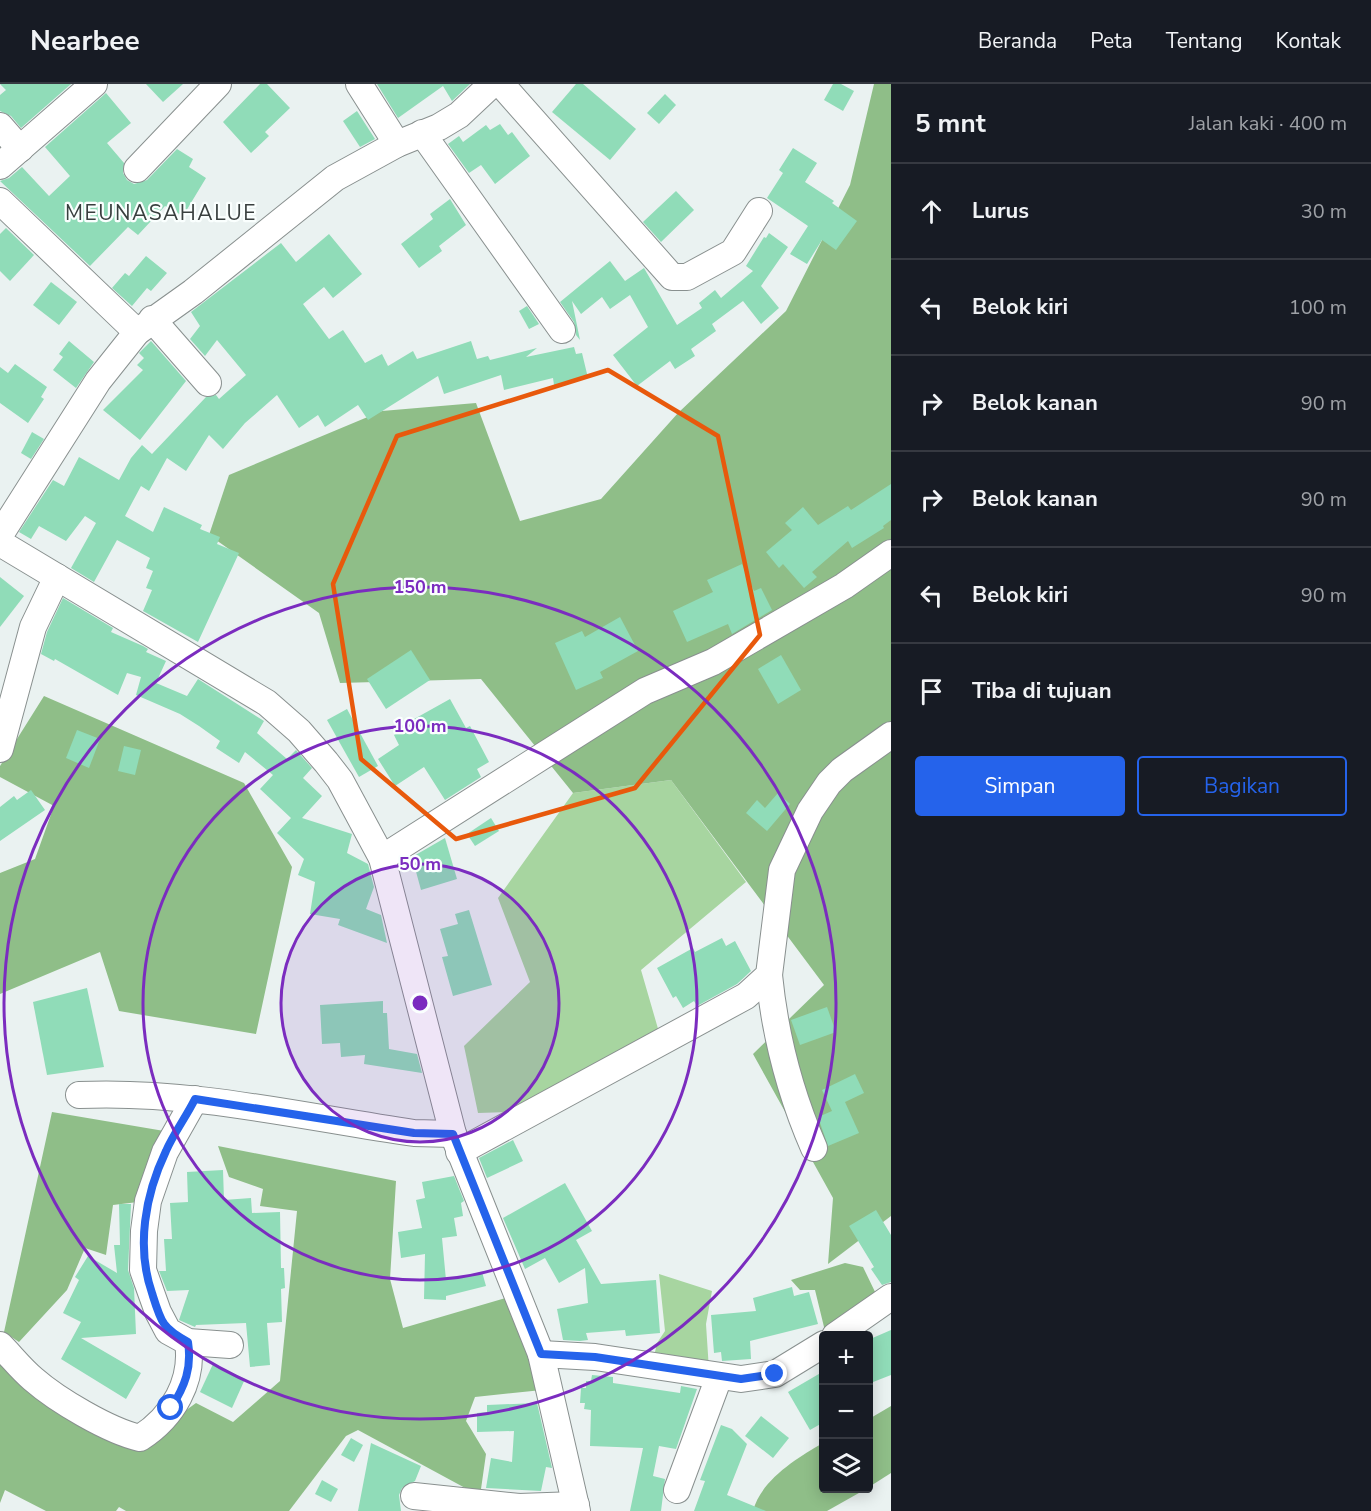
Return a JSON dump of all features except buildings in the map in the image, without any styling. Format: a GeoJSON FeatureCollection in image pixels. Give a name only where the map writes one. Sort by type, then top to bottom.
{"type":"FeatureCollection","features":[{"type":"Feature","properties":{"kind":"street"},"geometry":{"type":"LineString","coordinates":[[0,166],[94,84]]}},
{"type":"Feature","properties":{"kind":"street"},"geometry":{"type":"LineString","coordinates":[[137,169],[218,84]]}},
{"type":"Feature","properties":{"kind":"street"},"geometry":{"type":"LineString","coordinates":[[359,84],[397,144]]}},
{"type":"Feature","properties":{"kind":"street"},"geometry":{"type":"LineString","coordinates":[[0,535],[98,381],[145,326],[193,292],[335,178],[397,144],[459,115],[492,84]]}},
{"type":"Feature","properties":{"kind":"street"},"geometry":{"type":"LineString","coordinates":[[501,84],[672,277],[687,277],[733,252],[759,211]]}},
{"type":"Feature","properties":{"kind":"street"},"geometry":{"type":"LineString","coordinates":[[0,126],[20,149]]}},
{"type":"Feature","properties":{"kind":"street"},"geometry":{"type":"LineString","coordinates":[[422,134],[562,330]]}},
{"type":"Feature","properties":{"kind":"street"},"geometry":{"type":"LineString","coordinates":[[0,201],[208,383]]}},
{"type":"Feature","properties":{"kind":"street"},"geometry":{"type":"LineString","coordinates":[[0,543],[267,703],[299,731],[340,780],[382,858],[456,1143],[541,1354],[577,1508],[519,1507],[414,1496]]}},
{"type":"Feature","properties":{"kind":"street"},"geometry":{"type":"LineString","coordinates":[[382,858],[645,691],[713,662],[844,586],[891,553]]}},
{"type":"Feature","properties":{"kind":"street"},"geometry":{"type":"LineString","coordinates":[[0,749],[33,627],[57,577]]}},
{"type":"Feature","properties":{"kind":"street"},"geometry":{"type":"LineString","coordinates":[[814,1149],[798,1112],[772,1007],[769,975],[782,870],[795,838],[829,783],[891,735]]}},
{"type":"Feature","properties":{"kind":"street"},"geometry":{"type":"LineString","coordinates":[[79,1095],[125,1093],[195,1099],[414,1133],[456,1143],[746,996],[769,975]]}},
{"type":"Feature","properties":{"kind":"street"},"geometry":{"type":"LineString","coordinates":[[195,1099],[165,1152],[148,1201],[144,1231],[144,1269],[158,1312],[168,1331],[188,1342],[230,1345]]}},
{"type":"Feature","properties":{"kind":"street"},"geometry":{"type":"LineString","coordinates":[[841,1331],[891,1297]]}},
{"type":"Feature","properties":{"kind":"street"},"geometry":{"type":"LineString","coordinates":[[0,1345],[33,1380],[99,1422],[140,1438],[157,1427],[182,1390],[190,1358],[188,1342]]}},
{"type":"Feature","properties":{"kind":"street"},"geometry":{"type":"LineString","coordinates":[[541,1354],[595,1357],[741,1379],[775,1374],[819,1347]]}},
{"type":"Feature","properties":{"kind":"street"},"geometry":{"type":"LineString","coordinates":[[677,1490],[719,1377]]}},
{"type":"Feature","properties":{"kind":"highlighted area"},"geometry":{"type":"Polygon","coordinates":[[[608,370],[718,436],[760,635],[635,788],[456,839],[361,759],[333,584],[397,436],[608,370]]]}},
{"type":"Feature","properties":{"kind":"green space"},"geometry":{"type":"Polygon","coordinates":[[[874,84],[891,84],[891,1216],[828,1264],[833,1198],[753,1054],[824,985],[671,780],[573,793],[481,679],[340,683],[319,613],[209,535],[229,475],[382,411],[476,403],[520,521],[601,499],[678,413],[786,311],[850,185],[874,84]]]}},
{"type":"Feature","properties":{"kind":"green space"},"geometry":{"type":"Polygon","coordinates":[[[44,696],[244,783],[292,867],[256,1034],[119,1011],[100,952],[0,994],[0,873],[35,859],[54,806],[0,777],[0,766],[44,696]]]}},
{"type":"Feature","properties":{"kind":"green space"},"geometry":{"type":"Polygon","coordinates":[[[671,780],[746,882],[641,970],[661,1039],[537,1111],[478,1113],[464,1046],[530,982],[498,898],[573,793],[671,780]]]}},
{"type":"Feature","properties":{"kind":"green space"},"geometry":{"type":"Polygon","coordinates":[[[52,1112],[170,1132],[138,1202],[113,1205],[106,1255],[85,1248],[67,1290],[19,1342],[4,1332],[52,1112]]]}},
{"type":"Feature","properties":{"kind":"green space"},"geometry":{"type":"Polygon","coordinates":[[[218,1146],[396,1181],[390,1279],[403,1328],[509,1297],[542,1390],[475,1397],[466,1421],[486,1454],[480,1496],[358,1430],[346,1436],[289,1511],[126,1511],[119,1507],[116,1511],[46,1511],[5,1490],[0,1503],[0,1357],[77,1419],[133,1449],[196,1403],[233,1422],[280,1381],[297,1211],[260,1206],[263,1189],[229,1177],[218,1146]]]}},
{"type":"Feature","properties":{"kind":"green space"},"geometry":{"type":"Polygon","coordinates":[[[845,1263],[863,1267],[878,1298],[825,1331],[815,1290],[800,1290],[791,1280],[845,1263]]]}},
{"type":"Feature","properties":{"kind":"green space"},"geometry":{"type":"Polygon","coordinates":[[[659,1274],[712,1291],[706,1324],[709,1370],[653,1361],[657,1343],[665,1331],[659,1274]]]}},
{"type":"Feature","properties":{"kind":"green space"},"geometry":{"type":"Polygon","coordinates":[[[891,1406],[891,1473],[873,1484],[873,1439],[873,1417],[891,1406]]]}},
{"type":"Feature","properties":{"kind":"green space"},"geometry":{"type":"Polygon","coordinates":[[[819,1445],[819,1493],[859,1493],[827,1511],[753,1511],[757,1500],[772,1480],[819,1445]]]}},
{"type":"Feature","properties":{"kind":"district","name":"MEUNASAHALUE"},"geometry":{"type":"Point","coordinates":[161,213]}},
{"type":"Feature","properties":{"kind":"route"},"geometry":{"type":"LineString","coordinates":[[171,1408],[188,1375],[190,1358],[188,1342],[168,1331],[158,1312],[144,1269],[144,1231],[148,1201],[165,1152],[195,1099],[414,1133],[453,1134],[541,1354],[595,1357],[741,1379],[775,1374]]}}]}
